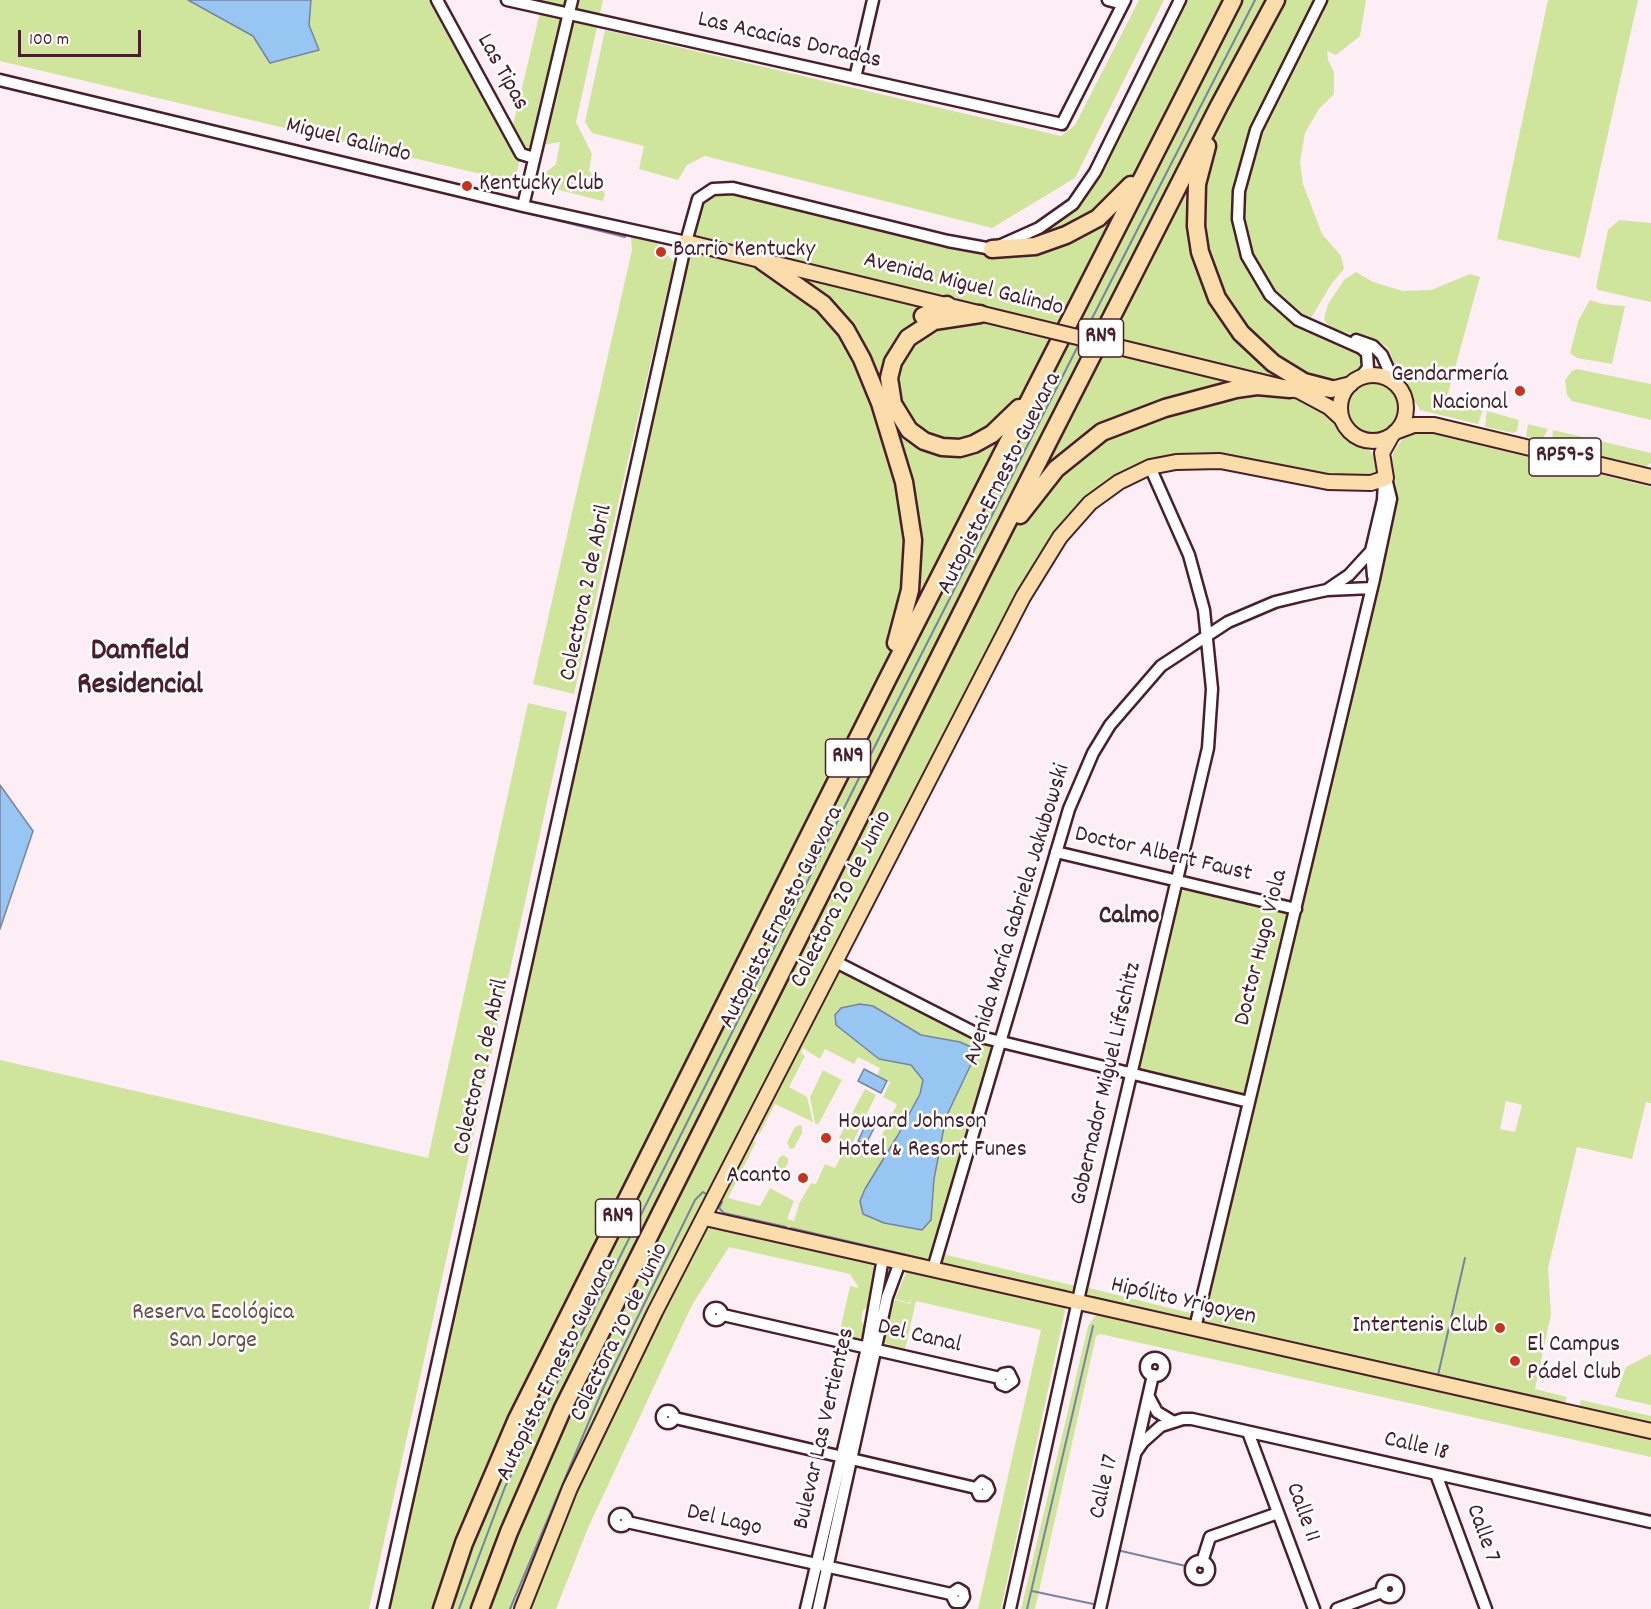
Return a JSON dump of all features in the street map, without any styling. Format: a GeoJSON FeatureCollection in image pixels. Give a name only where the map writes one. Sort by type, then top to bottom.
{"type":"FeatureCollection","features":[{"type":"Feature","properties":{"kind":"highway","name":"Autopista Ernesto Guevara"},"geometry":{"type":"LineString","coordinates":[[442,1609],[464,1543],[518,1419],[886,682],[1233,0]]}},
{"type":"Feature","properties":{"kind":"highway","name":"Autopista Ernesto Guevara"},"geometry":{"type":"LineString","coordinates":[[480,1609],[508,1532],[563,1408],[983,570],[1219,106],[1276,0]]}},
{"type":"Feature","properties":{"kind":"highway"},"geometry":{"type":"LineString","coordinates":[[1219,106],[1201,165],[1196,204],[1200,252],[1208,277],[1230,319],[1256,348],[1290,375],[1304,382],[1331,388]]}},
{"type":"Feature","properties":{"kind":"highway"},"geometry":{"type":"LineString","coordinates":[[992,249],[1042,244],[1066,235],[1098,218],[1133,183],[1153,156]]}},
{"type":"Feature","properties":{"kind":"highway"},"geometry":{"type":"LineString","coordinates":[[762,261],[822,304],[846,330],[862,360],[880,403],[908,500],[913,560],[907,604],[886,682]]}},
{"type":"Feature","properties":{"kind":"highway"},"geometry":{"type":"LineString","coordinates":[[880,403],[879,372],[887,346],[907,324],[947,305]]}},
{"type":"Feature","properties":{"kind":"highway"},"geometry":{"type":"LineString","coordinates":[[980,314],[934,321],[920,329],[899,349],[889,378],[898,415],[909,430],[924,441],[942,447],[960,448],[974,444],[992,434],[1012,416],[1035,388]]}},
{"type":"Feature","properties":{"kind":"highway"},"geometry":{"type":"LineString","coordinates":[[983,570],[1042,485],[1071,455],[1102,432],[1165,408],[1236,388],[1257,386],[1295,390]]}},
{"type":"Feature","properties":{"kind":"main road","name":"Avenida Miguel Galindo"},"geometry":{"type":"LineString","coordinates":[[687,242],[1295,390],[1329,407],[1341,418]]}},
{"type":"Feature","properties":{"kind":"main road"},"geometry":{"type":"LineString","coordinates":[[1374,375],[1395,384],[1403,395],[1405,408],[1403,421],[1394,433],[1376,441],[1359,438],[1351,433],[1341,418],[1341,399],[1355,381],[1374,375]]}},
{"type":"Feature","properties":{"kind":"main road","name":"Avenida Miguel Galindo"},"geometry":{"type":"LineString","coordinates":[[1295,390],[1331,388],[1355,381]]}},
{"type":"Feature","properties":{"kind":"main road","name":"RP59-S"},"geometry":{"type":"LineString","coordinates":[[1405,408],[1434,425]]}},
{"type":"Feature","properties":{"kind":"main road","name":"RP59-S"},"geometry":{"type":"LineString","coordinates":[[1394,433],[1414,425],[1434,425],[1651,477]]}},
{"type":"Feature","properties":{"kind":"main road","name":"Doctor Hugo Viola"},"geometry":{"type":"LineString","coordinates":[[1385,478],[1382,453],[1394,433]]}},
{"type":"Feature","properties":{"kind":"main road","name":"Doctor Hugo Viola"},"geometry":{"type":"LineString","coordinates":[[1359,438],[1376,460],[1385,478]]}},
{"type":"Feature","properties":{"kind":"main road","name":"Colectora 20 de Junio"},"geometry":{"type":"LineString","coordinates":[[522,1609],[570,1488],[655,1312],[1042,563],[1065,531],[1090,503],[1119,482],[1150,467],[1198,460],[1244,465],[1345,484],[1371,483],[1385,478]]}},
{"type":"Feature","properties":{"kind":"main road","name":"Hipólito Yrigoyen"},"geometry":{"type":"LineString","coordinates":[[705,1218],[1651,1431]]}},
{"type":"Feature","properties":{"kind":"street","name":"Las Tipas"},"geometry":{"type":"LineString","coordinates":[[437,0],[521,154],[534,158]]}},
{"type":"Feature","properties":{"kind":"street","name":"Las Acacias Doradas"},"geometry":{"type":"LineString","coordinates":[[507,0],[1062,124],[1124,2]]}},
{"type":"Feature","properties":{"kind":"street"},"geometry":{"type":"LineString","coordinates":[[523,206],[572,0]]}},
{"type":"Feature","properties":{"kind":"street"},"geometry":{"type":"LineString","coordinates":[[855,78],[873,0]]}},
{"type":"Feature","properties":{"kind":"street"},"geometry":{"type":"LineString","coordinates":[[1108,0],[1124,2]]}},
{"type":"Feature","properties":{"kind":"street"},"geometry":{"type":"LineString","coordinates":[[992,249],[1039,228],[1073,204],[1095,172],[1180,0]]}},
{"type":"Feature","properties":{"kind":"street"},"geometry":{"type":"LineString","coordinates":[[1321,0],[1256,130],[1244,164],[1239,191],[1238,219],[1247,256],[1270,295],[1298,320],[1341,338],[1367,353],[1368,368],[1355,381]]}},
{"type":"Feature","properties":{"kind":"street","name":"Miguel Galindo"},"geometry":{"type":"LineString","coordinates":[[0,80],[523,206],[687,242]]}},
{"type":"Feature","properties":{"kind":"street","name":"Colectora 2 de Abril"},"geometry":{"type":"LineString","coordinates":[[384,1609],[698,200],[704,193],[723,187],[955,243],[992,249]]}},
{"type":"Feature","properties":{"kind":"street"},"geometry":{"type":"LineString","coordinates":[[1341,338],[1354,339],[1373,346],[1382,355],[1395,384]]}},
{"type":"Feature","properties":{"kind":"street","name":"Gobernador Miguel Lifschitz"},"geometry":{"type":"LineString","coordinates":[[1010,1609],[1078,1302],[1208,748],[1212,689],[1207,634],[1189,555],[1150,467]]}},
{"type":"Feature","properties":{"kind":"street","name":"Doctor Hugo Viola"},"geometry":{"type":"LineString","coordinates":[[1373,584],[1370,567],[1371,551],[1383,500],[1385,478]]}},
{"type":"Feature","properties":{"kind":"street","name":"Doctor Hugo Viola"},"geometry":{"type":"LineString","coordinates":[[1194,1328],[1373,584],[1391,499],[1385,478]]}},
{"type":"Feature","properties":{"kind":"street","name":"Avenida María Gabriela Jakubowski"},"geometry":{"type":"LineString","coordinates":[[1327,590],[1358,568],[1371,551]]}},
{"type":"Feature","properties":{"kind":"street"},"geometry":{"type":"LineString","coordinates":[[1339,583],[1373,584]]}},
{"type":"Feature","properties":{"kind":"street","name":"Avenida María Gabriela Jakubowski"},"geometry":{"type":"LineString","coordinates":[[933,1269],[1056,852],[1079,783],[1110,725],[1143,684],[1161,666],[1207,634],[1256,609],[1327,590],[1373,584]]}},
{"type":"Feature","properties":{"kind":"street","name":"Doctor Albert Faust"},"geometry":{"type":"LineString","coordinates":[[1056,852],[1296,909]]}},
{"type":"Feature","properties":{"kind":"street"},"geometry":{"type":"LineString","coordinates":[[836,962],[985,1038],[1249,1101]]}},
{"type":"Feature","properties":{"kind":"street","name":"Bulevar Las Vertientes"},"geometry":{"type":"LineString","coordinates":[[806,1609],[822,1565],[853,1460],[883,1258]]}},
{"type":"Feature","properties":{"kind":"street","name":"Bulevar Las Vertientes"},"geometry":{"type":"LineString","coordinates":[[818,1609],[822,1565],[842,1457],[871,1349],[900,1262]]}},
{"type":"Feature","properties":{"kind":"street","name":"Del Canal"},"geometry":{"type":"LineString","coordinates":[[723,1316],[1000,1378]]}},
{"type":"Feature","properties":{"kind":"street","name":"Calle 17"},"geometry":{"type":"LineString","coordinates":[[1100,1609],[1153,1375]]}},
{"type":"Feature","properties":{"kind":"street"},"geometry":{"type":"LineString","coordinates":[[1136,1452],[1151,1433],[1172,1421],[1157,1412],[1149,1397]]}},
{"type":"Feature","properties":{"kind":"street"},"geometry":{"type":"LineString","coordinates":[[675,1418],[976,1488]]}},
{"type":"Feature","properties":{"kind":"street","name":"Calle 18"},"geometry":{"type":"LineString","coordinates":[[1172,1421],[1192,1419],[1651,1522]]}},
{"type":"Feature","properties":{"kind":"street","name":"Calle 11"},"geometry":{"type":"LineString","coordinates":[[1248,1432],[1314,1609]]}},
{"type":"Feature","properties":{"kind":"street","name":"Calle 7"},"geometry":{"type":"LineString","coordinates":[[1436,1474],[1486,1609]]}},
{"type":"Feature","properties":{"kind":"street"},"geometry":{"type":"LineString","coordinates":[[1202,1562],[1210,1537],[1278,1513]]}},
{"type":"Feature","properties":{"kind":"street","name":"Del Lago"},"geometry":{"type":"LineString","coordinates":[[627,1522],[951,1594]]}},
{"type":"Feature","properties":{"kind":"street"},"geometry":{"type":"LineString","coordinates":[[1336,1609],[1382,1592]]}},
{"type":"Feature","properties":{"kind":"green space"},"geometry":{"type":"Polygon","coordinates":[[[0,0],[437,0],[521,154],[515,182],[0,61],[0,0]]]}},
{"type":"Feature","properties":{"kind":"green space"},"geometry":{"type":"Polygon","coordinates":[[[543,0],[603,0],[576,122],[592,154],[589,170],[605,194],[603,201],[543,186],[545,173],[556,164],[560,142],[525,148],[513,125],[543,0]]]}},
{"type":"Feature","properties":{"kind":"green space"},"geometry":{"type":"Polygon","coordinates":[[[1139,0],[1164,0],[1075,178],[992,228],[705,156],[687,165],[678,180],[639,169],[644,146],[592,133],[585,122],[605,30],[1061,136],[1075,125],[1139,0]]]}},
{"type":"Feature","properties":{"kind":"green space"},"geometry":{"type":"Polygon","coordinates":[[[1180,0],[1321,0],[1244,164],[1241,237],[1282,307],[1352,344],[1369,361],[1345,391],[1340,409],[1345,426],[1372,453],[1382,473],[1371,483],[1198,460],[1119,482],[1060,537],[655,1312],[522,1609],[383,1609],[698,199],[723,187],[992,249],[1073,204],[1180,0]]]}},
{"type":"Feature","properties":{"kind":"green space"},"geometry":{"type":"Polygon","coordinates":[[[1328,0],[1366,0],[1360,36],[1336,55],[1327,51],[1328,60],[1334,72],[1334,94],[1319,109],[1305,133],[1300,162],[1303,184],[1322,234],[1341,256],[1344,269],[1332,283],[1311,318],[1297,313],[1278,297],[1260,274],[1250,254],[1245,233],[1244,205],[1253,156],[1266,120],[1328,0]]]}},
{"type":"Feature","properties":{"kind":"green space"},"geometry":{"type":"Polygon","coordinates":[[[1548,0],[1638,0],[1580,258],[1497,239],[1548,0]]]}},
{"type":"Feature","properties":{"kind":"green space"},"geometry":{"type":"Polygon","coordinates":[[[1619,220],[1651,223],[1651,302],[1598,290],[1596,287],[1608,230],[1619,220]]]}},
{"type":"Feature","properties":{"kind":"green space"},"geometry":{"type":"Polygon","coordinates":[[[631,237],[656,242],[660,247],[655,251],[661,258],[666,254],[674,262],[574,694],[533,684],[632,250],[631,237]]]}},
{"type":"Feature","properties":{"kind":"green space"},"geometry":{"type":"Polygon","coordinates":[[[1356,272],[1373,282],[1403,291],[1431,290],[1470,274],[1480,277],[1447,397],[1483,409],[1478,424],[1420,410],[1398,373],[1388,348],[1380,342],[1334,329],[1326,323],[1324,318],[1328,304],[1344,280],[1356,272]]]}},
{"type":"Feature","properties":{"kind":"green space"},"geometry":{"type":"Polygon","coordinates":[[[1590,300],[1602,304],[1625,306],[1612,364],[1577,358],[1570,353],[1579,319],[1590,300]]]}},
{"type":"Feature","properties":{"kind":"green space"},"geometry":{"type":"Polygon","coordinates":[[[1577,369],[1651,384],[1651,420],[1572,401],[1567,395],[1565,380],[1572,371],[1577,369]]]}},
{"type":"Feature","properties":{"kind":"green space"},"geometry":{"type":"Polygon","coordinates":[[[1367,382],[1377,382],[1391,389],[1398,408],[1391,427],[1377,434],[1367,434],[1357,430],[1350,423],[1346,413],[1346,403],[1350,393],[1357,386],[1367,382]]]}},
{"type":"Feature","properties":{"kind":"green space"},"geometry":{"type":"Polygon","coordinates":[[[1487,411],[1519,420],[1517,431],[1514,433],[1485,427],[1487,411]]]}},
{"type":"Feature","properties":{"kind":"green space"},"geometry":{"type":"Polygon","coordinates":[[[1528,424],[1548,429],[1542,440],[1526,437],[1528,424]]]}},
{"type":"Feature","properties":{"kind":"green space"},"geometry":{"type":"Polygon","coordinates":[[[1553,430],[1651,453],[1651,463],[1644,468],[1552,444],[1553,430]]]}},
{"type":"Feature","properties":{"kind":"green space"},"geometry":{"type":"Polygon","coordinates":[[[1409,431],[1429,431],[1429,433],[1651,487],[1651,1103],[1646,1102],[1632,1159],[1577,1147],[1548,1268],[1551,1314],[1535,1389],[1567,1397],[1564,1405],[1201,1323],[1398,501],[1392,458],[1395,449],[1409,431]],[[1506,1101],[1500,1129],[1515,1132],[1522,1105],[1506,1101]]]}},
{"type":"Feature","properties":{"kind":"green space","name":"Reserva Ecológica San Jorge"},"geometry":{"type":"Polygon","coordinates":[[[528,703],[567,712],[369,1609],[0,1609],[0,1060],[428,1158],[528,703]]]}},
{"type":"Feature","properties":{"kind":"green space"},"geometry":{"type":"Polygon","coordinates":[[[1186,888],[1283,911],[1289,916],[1246,1092],[1243,1094],[1147,1073],[1142,1071],[1138,1064],[1177,897],[1186,888]]]}},
{"type":"Feature","properties":{"kind":"green space"},"geometry":{"type":"Polygon","coordinates":[[[839,969],[986,1043],[991,1048],[932,1256],[925,1262],[724,1217],[718,1210],[719,1202],[750,1140],[756,1142],[728,1198],[760,1206],[770,1188],[794,1201],[787,1219],[794,1221],[799,1204],[811,1183],[816,1184],[825,1164],[835,1168],[847,1145],[838,1140],[865,1089],[876,1095],[850,1148],[871,1158],[897,1104],[883,1097],[890,1082],[877,1075],[880,1068],[858,1057],[854,1064],[825,1049],[820,1059],[803,1048],[801,1053],[805,1056],[789,1087],[807,1097],[813,1122],[775,1104],[760,1133],[755,1131],[839,969]]]}},
{"type":"Feature","properties":{"kind":"green space"},"geometry":{"type":"Polygon","coordinates":[[[823,1070],[842,1080],[818,1125],[815,1123],[810,1097],[823,1070]]]}},
{"type":"Feature","properties":{"kind":"green space"},"geometry":{"type":"Polygon","coordinates":[[[802,1126],[802,1133],[794,1148],[790,1149],[787,1143],[794,1128],[802,1126]]]}},
{"type":"Feature","properties":{"kind":"green space"},"geometry":{"type":"Polygon","coordinates":[[[783,1155],[788,1158],[788,1163],[780,1178],[775,1180],[770,1176],[783,1155]]]}},
{"type":"Feature","properties":{"kind":"green space"},"geometry":{"type":"Polygon","coordinates":[[[710,1225],[871,1259],[877,1278],[874,1302],[863,1310],[861,1321],[864,1324],[868,1322],[866,1332],[863,1337],[857,1339],[839,1335],[850,1286],[859,1288],[850,1274],[729,1247],[692,1305],[588,1528],[556,1609],[528,1609],[577,1485],[652,1329],[703,1232],[710,1225]]]}},
{"type":"Feature","properties":{"kind":"green space"},"geometry":{"type":"Polygon","coordinates":[[[943,1254],[1075,1286],[1074,1290],[1065,1293],[947,1267],[942,1262],[943,1254]]]}},
{"type":"Feature","properties":{"kind":"green space"},"geometry":{"type":"Polygon","coordinates":[[[908,1268],[1066,1306],[1001,1609],[978,1609],[1041,1330],[916,1301],[905,1349],[887,1344],[881,1341],[895,1300],[910,1304],[911,1299],[909,1303],[895,1299],[908,1268]]]}},
{"type":"Feature","properties":{"kind":"green space"},"geometry":{"type":"Polygon","coordinates":[[[1085,1287],[1194,1314],[1193,1318],[1184,1321],[1086,1298],[1085,1287]]]}},
{"type":"Feature","properties":{"kind":"green space"},"geometry":{"type":"Polygon","coordinates":[[[1102,1313],[1651,1435],[1651,1457],[1100,1334],[1096,1336],[1035,1609],[1021,1609],[1088,1326],[1095,1316],[1102,1313]]]}},
{"type":"Feature","properties":{"kind":"green space"},"geometry":{"type":"Polygon","coordinates":[[[1651,1354],[1651,1405],[1615,1397],[1626,1367],[1651,1354]]]}},
{"type":"Feature","properties":{"kind":"green space"},"geometry":{"type":"Polygon","coordinates":[[[1581,1400],[1651,1416],[1651,1426],[1579,1408],[1581,1400]]]}},
{"type":"Feature","properties":{"kind":"water"},"geometry":{"type":"Polygon","coordinates":[[[188,0],[311,0],[309,25],[319,50],[270,63],[253,36],[188,0]]]}},
{"type":"Feature","properties":{"kind":"water"},"geometry":{"type":"Polygon","coordinates":[[[0,785],[33,831],[0,929],[0,785]]]}},
{"type":"Feature","properties":{"kind":"water"},"geometry":{"type":"Polygon","coordinates":[[[860,1004],[873,1006],[921,1035],[960,1042],[971,1047],[975,1056],[946,1117],[934,1179],[931,1220],[922,1230],[884,1223],[863,1214],[860,1201],[865,1189],[920,1094],[923,1080],[911,1065],[879,1059],[836,1025],[835,1015],[841,1008],[860,1004]]]}},
{"type":"Feature","properties":{"kind":"water"},"geometry":{"type":"Polygon","coordinates":[[[864,1069],[887,1081],[881,1093],[858,1081],[864,1069]]]}},
{"type":"Feature","properties":{"kind":"water"},"geometry":{"type":"Polygon","coordinates":[[[868,1120],[876,1124],[866,1144],[858,1141],[868,1120]]]}},
{"type":"Feature","properties":{"kind":"waterway"},"geometry":{"type":"LineString","coordinates":[[1084,334],[1255,0]]}},
{"type":"Feature","properties":{"kind":"waterway"},"geometry":{"type":"LineString","coordinates":[[0,87],[334,166]]}},
{"type":"Feature","properties":{"kind":"waterway"},"geometry":{"type":"LineString","coordinates":[[392,180],[625,237]]}},
{"type":"Feature","properties":{"kind":"waterway"},"geometry":{"type":"LineString","coordinates":[[459,1609],[505,1487],[888,720],[1080,342]]}},
{"type":"Feature","properties":{"kind":"waterway"},"geometry":{"type":"LineString","coordinates":[[510,1609],[604,1386],[695,1200],[703,1192],[709,1196]]}},
{"type":"Feature","properties":{"kind":"waterway"},"geometry":{"type":"LineString","coordinates":[[722,1202],[719,1208],[724,1213],[786,1227]]}},
{"type":"Feature","properties":{"kind":"waterway"},"geometry":{"type":"LineString","coordinates":[[791,1228],[924,1259]]}},
{"type":"Feature","properties":{"kind":"waterway"},"geometry":{"type":"LineString","coordinates":[[1438,1375],[1465,1258]]}},
{"type":"Feature","properties":{"kind":"waterway"},"geometry":{"type":"LineString","coordinates":[[948,1265],[1066,1291]]}},
{"type":"Feature","properties":{"kind":"waterway"},"geometry":{"type":"LineString","coordinates":[[1093,1297],[1183,1318]]}},
{"type":"Feature","properties":{"kind":"waterway"},"geometry":{"type":"LineString","coordinates":[[1209,1324],[1560,1402]]}},
{"type":"Feature","properties":{"kind":"waterway"},"geometry":{"type":"LineString","coordinates":[[1027,1609],[1093,1326]]}},
{"type":"Feature","properties":{"kind":"waterway"},"geometry":{"type":"LineString","coordinates":[[1584,1408],[1651,1423]]}},
{"type":"Feature","properties":{"kind":"waterway"},"geometry":{"type":"LineString","coordinates":[[1117,1550],[1190,1567]]}},
{"type":"Feature","properties":{"kind":"waterway"},"geometry":{"type":"LineString","coordinates":[[1032,1591],[1098,1605]]}},
{"type":"Feature","properties":{"kind":"place","name":"Kentucky Club"},"geometry":{"type":"Point","coordinates":[467,186]}},
{"type":"Feature","properties":{"kind":"place","name":"Barrio Kentucky"},"geometry":{"type":"Point","coordinates":[661,252]}},
{"type":"Feature","properties":{"kind":"place","name":"Gendarmería Nacional"},"geometry":{"type":"Point","coordinates":[1520,391]}},
{"type":"Feature","properties":{"kind":"place","name":"Howard Johnson Hotel & Resort Funes"},"geometry":{"type":"Point","coordinates":[826,1138]}},
{"type":"Feature","properties":{"kind":"place","name":"Acanto"},"geometry":{"type":"Point","coordinates":[803,1178]}},
{"type":"Feature","properties":{"kind":"place","name":"Intertenis Club"},"geometry":{"type":"Point","coordinates":[1500,1328]}},
{"type":"Feature","properties":{"kind":"place","name":"El Campus Pádel Club"},"geometry":{"type":"Point","coordinates":[1515,1361]}},
{"type":"Feature","properties":{"kind":"district","name":"Damfield Residencial"},"geometry":{"type":"Point","coordinates":[140,671]}},
{"type":"Feature","properties":{"kind":"district","name":"Calmo"},"geometry":{"type":"Point","coordinates":[1129,918]}}]}
